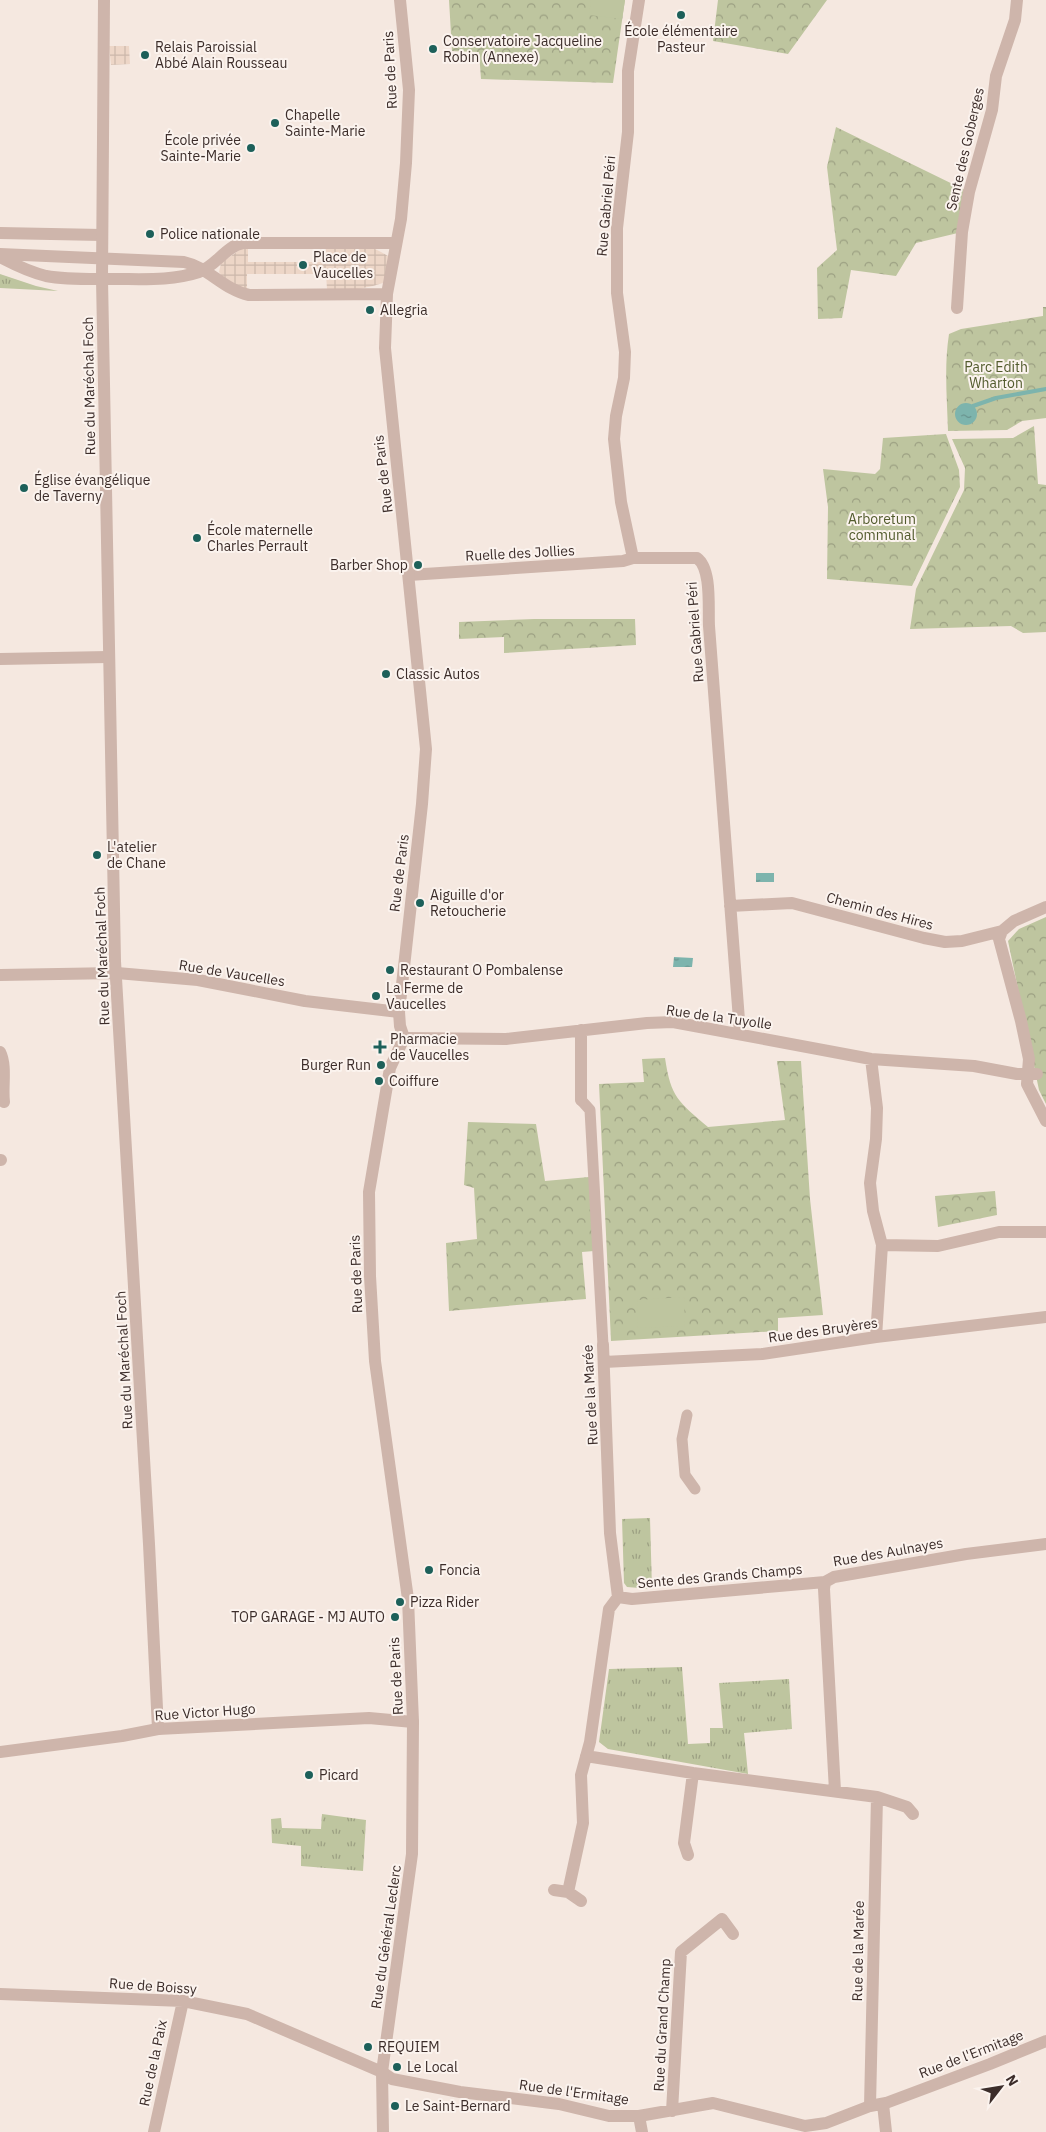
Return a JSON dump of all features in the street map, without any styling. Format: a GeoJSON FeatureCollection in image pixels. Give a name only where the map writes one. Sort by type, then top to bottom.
{"type":"FeatureCollection","features":[{"type":"Feature","properties":{"kind":"street","name":"Rue du Maréchal Foch"},"geometry":{"type":"LineString","coordinates":[[104,0],[102,279],[108,657],[117,973],[158,1729]]}},
{"type":"Feature","properties":{"kind":"street","name":"Rue de Paris"},"geometry":{"type":"LineString","coordinates":[[400,0],[409,90],[406,163],[401,219],[387,294],[385,348],[410,575],[426,765],[399,1012],[400,1026],[404,1038],[390,1068],[369,1192],[370,1276],[375,1360],[408,1599],[413,1746]]}},
{"type":"Feature","properties":{"kind":"street","name":"Rue Gabriel Péri"},"geometry":{"type":"LineString","coordinates":[[639,0],[628,71],[628,132],[617,228],[617,293],[625,352],[624,378],[616,416],[614,439],[621,502],[632,558],[698,558],[705,567],[740,1033]]}},
{"type":"Feature","properties":{"kind":"street","name":"Sente des Goberges"},"geometry":{"type":"LineString","coordinates":[[957,308],[962,232],[969,192],[992,110],[996,76],[1015,20],[1017,0]]}},
{"type":"Feature","properties":{"kind":"street"},"geometry":{"type":"LineString","coordinates":[[0,233],[102,235]]}},
{"type":"Feature","properties":{"kind":"street"},"geometry":{"type":"LineString","coordinates":[[0,256],[22,268],[44,275],[102,279],[168,278],[184,277],[204,270],[232,248],[243,243],[396,243]]}},
{"type":"Feature","properties":{"kind":"street"},"geometry":{"type":"LineString","coordinates":[[0,256],[184,262],[204,270],[234,290],[249,295],[387,294]]}},
{"type":"Feature","properties":{"kind":"street","name":"Ruelle des Jollies"},"geometry":{"type":"LineString","coordinates":[[410,575],[623,561],[632,558]]}},
{"type":"Feature","properties":{"kind":"street"},"geometry":{"type":"LineString","coordinates":[[0,659],[108,657]]}},
{"type":"Feature","properties":{"kind":"street","name":"Chemin des Hires"},"geometry":{"type":"LineString","coordinates":[[730,906],[792,903],[940,941],[962,941],[1002,931],[1014,921],[1046,907]]}},
{"type":"Feature","properties":{"kind":"street"},"geometry":{"type":"LineString","coordinates":[[1002,931],[1000,939],[1022,1021],[1032,1074],[1027,1084],[1046,1121]]}},
{"type":"Feature","properties":{"kind":"street","name":"Rue de Vaucelles"},"geometry":{"type":"LineString","coordinates":[[0,975],[117,973],[198,980],[305,1000],[399,1012]]}},
{"type":"Feature","properties":{"kind":"street","name":"Rue de la Tuyolle"},"geometry":{"type":"LineString","coordinates":[[404,1038],[506,1038],[673,1022],[871,1059],[974,1066],[1032,1074]]}},
{"type":"Feature","properties":{"kind":"street","name":"Rue de la Marée"},"geometry":{"type":"LineString","coordinates":[[581,1030],[581,1100],[590,1110],[604,1362],[610,1533],[618,1597]]}},
{"type":"Feature","properties":{"kind":"street"},"geometry":{"type":"LineString","coordinates":[[0,1052],[3,1057],[4,1072],[2,1085],[4,1102]]}},
{"type":"Feature","properties":{"kind":"street"},"geometry":{"type":"LineString","coordinates":[[871,1059],[877,1108],[876,1139],[870,1183],[873,1211],[882,1245],[876,1337]]}},
{"type":"Feature","properties":{"kind":"street"},"geometry":{"type":"LineString","coordinates":[[882,1245],[938,1246],[999,1232],[1046,1232]]}},
{"type":"Feature","properties":{"kind":"street","name":"Rue des Bruyères"},"geometry":{"type":"LineString","coordinates":[[604,1362],[762,1354],[876,1337],[1046,1317]]}},
{"type":"Feature","properties":{"kind":"street"},"geometry":{"type":"LineString","coordinates":[[687,1414],[682,1439],[685,1475],[696,1489]]}},
{"type":"Feature","properties":{"kind":"street","name":"Rue des Aulnayes"},"geometry":{"type":"LineString","coordinates":[[835,1791],[825,1582],[834,1577],[900,1564],[1046,1544]]}},
{"type":"Feature","properties":{"kind":"street","name":"Sente des Grands Champs"},"geometry":{"type":"LineString","coordinates":[[618,1597],[632,1598],[825,1582]]}},
{"type":"Feature","properties":{"kind":"street"},"geometry":{"type":"LineString","coordinates":[[568,1892],[583,1823],[581,1775],[590,1742],[609,1609],[618,1597]]}},
{"type":"Feature","properties":{"kind":"street","name":"Rue Victor Hugo"},"geometry":{"type":"LineString","coordinates":[[0,1752],[93,1740],[158,1729],[369,1718],[413,1722]]}},
{"type":"Feature","properties":{"kind":"street","name":"Rue du Général Leclerc"},"geometry":{"type":"LineString","coordinates":[[383,2132],[382,2072],[413,1846],[413,1746]]}},
{"type":"Feature","properties":{"kind":"street"},"geometry":{"type":"LineString","coordinates":[[586,1756],[693,1773],[877,1797],[907,1806],[913,1814]]}},
{"type":"Feature","properties":{"kind":"street"},"geometry":{"type":"LineString","coordinates":[[688,1855],[684,1843],[693,1773]]}},
{"type":"Feature","properties":{"kind":"street","name":"Rue de la Marée"},"geometry":{"type":"LineString","coordinates":[[870,2106],[877,1797]]}},
{"type":"Feature","properties":{"kind":"street"},"geometry":{"type":"LineString","coordinates":[[554,1890],[568,1892],[581,1901]]}},
{"type":"Feature","properties":{"kind":"street","name":"Rue du Grand Champ"},"geometry":{"type":"LineString","coordinates":[[672,2111],[681,1952],[722,1919],[733,1934]]}},
{"type":"Feature","properties":{"kind":"street","name":"Rue de Boissy"},"geometry":{"type":"LineString","coordinates":[[0,1994],[182,2001],[247,2014],[382,2072]]}},
{"type":"Feature","properties":{"kind":"street","name":"Rue de la Paix"},"geometry":{"type":"LineString","coordinates":[[154,2132],[182,2001]]}},
{"type":"Feature","properties":{"kind":"street","name":"Rue de l'Ermitage"},"geometry":{"type":"LineString","coordinates":[[382,2072],[392,2079],[460,2092],[559,2104],[609,2116],[639,2116],[713,2102],[805,2126],[826,2123],[870,2106],[883,2104],[1046,2041]]}},
{"type":"Feature","properties":{"kind":"street"},"geometry":{"type":"LineString","coordinates":[[883,2104],[886,2132]]}},
{"type":"Feature","properties":{"kind":"street"},"geometry":{"type":"LineString","coordinates":[[639,2116],[642,2132]]}},
{"type":"Feature","properties":{"kind":"green space"},"geometry":{"type":"Polygon","coordinates":[[[449,0],[625,0],[613,83],[481,79],[479,52],[452,51],[449,0]]]}},
{"type":"Feature","properties":{"kind":"green space"},"geometry":{"type":"Polygon","coordinates":[[[591,0],[625,0],[622,19],[589,15],[591,0]]]}},
{"type":"Feature","properties":{"kind":"green space"},"geometry":{"type":"Polygon","coordinates":[[[718,0],[827,0],[788,54],[713,41],[718,0]]]}},
{"type":"Feature","properties":{"kind":"green space"},"geometry":{"type":"Polygon","coordinates":[[[836,127],[969,192],[962,232],[916,243],[896,276],[851,270],[842,318],[818,319],[817,268],[837,250],[827,167],[836,127]]]}},
{"type":"Feature","properties":{"kind":"green space"},"geometry":{"type":"Polygon","coordinates":[[[0,274],[36,286],[58,291],[0,288],[0,274]]]}},
{"type":"Feature","properties":{"kind":"green space","name":"Parc Edith Wharton"},"geometry":{"type":"Polygon","coordinates":[[[1043,307],[1046,307],[1046,418],[1022,421],[1007,430],[948,431],[946,370],[949,334],[961,329],[1043,316],[1043,307]]]}},
{"type":"Feature","properties":{"kind":"green space"},"geometry":{"type":"Polygon","coordinates":[[[1034,426],[1038,484],[1046,485],[1046,632],[1023,633],[1011,626],[910,629],[916,589],[964,490],[965,468],[952,439],[1013,438],[1034,426]]]}},
{"type":"Feature","properties":{"kind":"green space","name":"Arboretum communal"},"geometry":{"type":"Polygon","coordinates":[[[946,434],[959,470],[960,487],[912,586],[827,579],[828,507],[823,469],[875,474],[880,469],[883,438],[946,434]]]}},
{"type":"Feature","properties":{"kind":"green space"},"geometry":{"type":"Polygon","coordinates":[[[534,619],[635,619],[636,645],[504,653],[504,637],[459,639],[459,622],[534,619]]]}},
{"type":"Feature","properties":{"kind":"green space"},"geometry":{"type":"Polygon","coordinates":[[[1046,917],[1046,1104],[1039,1090],[1008,941],[1019,929],[1046,917]]]}},
{"type":"Feature","properties":{"kind":"green space"},"geometry":{"type":"Polygon","coordinates":[[[665,1058],[670,1082],[677,1098],[708,1127],[785,1120],[777,1061],[801,1061],[810,1199],[823,1315],[778,1318],[778,1331],[611,1341],[599,1084],[644,1082],[642,1059],[665,1058]]]}},
{"type":"Feature","properties":{"kind":"green space"},"geometry":{"type":"Polygon","coordinates":[[[468,1122],[536,1124],[545,1181],[589,1177],[594,1251],[582,1252],[586,1299],[449,1311],[446,1243],[477,1239],[474,1188],[464,1185],[468,1122]]]}},
{"type":"Feature","properties":{"kind":"green space"},"geometry":{"type":"Polygon","coordinates":[[[995,1191],[997,1215],[938,1227],[935,1196],[995,1191]]]}},
{"type":"Feature","properties":{"kind":"green space"},"geometry":{"type":"Polygon","coordinates":[[[684,1297],[685,1326],[638,1328],[637,1300],[684,1297]]]}},
{"type":"Feature","properties":{"kind":"green space"},"geometry":{"type":"Polygon","coordinates":[[[650,1518],[652,1589],[627,1587],[624,1583],[622,1519],[650,1518]]]}},
{"type":"Feature","properties":{"kind":"green space"},"geometry":{"type":"Polygon","coordinates":[[[682,1667],[688,1744],[710,1743],[710,1728],[723,1728],[719,1683],[789,1679],[792,1729],[744,1733],[748,1774],[608,1749],[599,1742],[609,1669],[682,1667]]]}},
{"type":"Feature","properties":{"kind":"green space"},"geometry":{"type":"Polygon","coordinates":[[[322,1814],[366,1820],[363,1871],[301,1866],[301,1846],[272,1843],[271,1819],[281,1818],[282,1828],[321,1829],[322,1814]]]}},
{"type":"Feature","properties":{"kind":"shaded area"},"geometry":{"type":"Polygon","coordinates":[[[109,46],[129,46],[130,64],[111,65],[109,46]]]}},
{"type":"Feature","properties":{"kind":"shaded area","name":"Place de Vaucelles"},"geometry":{"type":"Polygon","coordinates":[[[326,248],[373,248],[381,252],[388,256],[386,279],[383,283],[353,290],[327,289],[326,274],[247,274],[247,288],[242,289],[219,272],[221,263],[241,249],[248,249],[248,262],[325,262],[326,248]]]}},
{"type":"Feature","properties":{"kind":"water"},"geometry":{"type":"Polygon","coordinates":[[[966,403],[974,406],[977,414],[974,422],[966,425],[958,422],[955,414],[958,406],[966,403]]]}},
{"type":"Feature","properties":{"kind":"water"},"geometry":{"type":"Polygon","coordinates":[[[756,873],[774,873],[774,882],[756,882],[756,873]]]}},
{"type":"Feature","properties":{"kind":"water"},"geometry":{"type":"Polygon","coordinates":[[[674,957],[693,958],[692,967],[673,967],[674,957]]]}},
{"type":"Feature","properties":{"kind":"waterway"},"geometry":{"type":"LineString","coordinates":[[973,406],[996,398],[1046,389]]}},
{"type":"Feature","properties":{"kind":"place","name":"École élémentaire Pasteur"},"geometry":{"type":"Point","coordinates":[681,15]}},
{"type":"Feature","properties":{"kind":"place","name":"Conservatoire Jacqueline Robin (Annexe)"},"geometry":{"type":"Point","coordinates":[433,49]}},
{"type":"Feature","properties":{"kind":"place","name":"Relais Paroissial Abbé Alain Rousseau"},"geometry":{"type":"Point","coordinates":[145,55]}},
{"type":"Feature","properties":{"kind":"place","name":"Chapelle Sainte-Marie"},"geometry":{"type":"Point","coordinates":[275,123]}},
{"type":"Feature","properties":{"kind":"place","name":"École privée Sainte-Marie"},"geometry":{"type":"Point","coordinates":[251,148]}},
{"type":"Feature","properties":{"kind":"place","name":"Police nationale"},"geometry":{"type":"Point","coordinates":[150,234]}},
{"type":"Feature","properties":{"kind":"place","name":"Place de Vaucelles"},"geometry":{"type":"Point","coordinates":[303,265]}},
{"type":"Feature","properties":{"kind":"place","name":"Allegria"},"geometry":{"type":"Point","coordinates":[370,310]}},
{"type":"Feature","properties":{"kind":"place","name":"Église évangélique de Taverny"},"geometry":{"type":"Point","coordinates":[24,488]}},
{"type":"Feature","properties":{"kind":"place","name":"École maternelle Charles Perrault"},"geometry":{"type":"Point","coordinates":[197,538]}},
{"type":"Feature","properties":{"kind":"place","name":"Barber Shop"},"geometry":{"type":"Point","coordinates":[418,565]}},
{"type":"Feature","properties":{"kind":"place","name":"Classic Autos"},"geometry":{"type":"Point","coordinates":[386,674]}},
{"type":"Feature","properties":{"kind":"place","name":"L'atelier de Chane"},"geometry":{"type":"Point","coordinates":[97,855]}},
{"type":"Feature","properties":{"kind":"place","name":"Aiguille d'or Retoucherie"},"geometry":{"type":"Point","coordinates":[420,903]}},
{"type":"Feature","properties":{"kind":"place","name":"Restaurant O Pombalense"},"geometry":{"type":"Point","coordinates":[390,970]}},
{"type":"Feature","properties":{"kind":"place","name":"La Ferme de Vaucelles"},"geometry":{"type":"Point","coordinates":[376,996]}},
{"type":"Feature","properties":{"kind":"place","name":"Pharmacie de Vaucelles"},"geometry":{"type":"Point","coordinates":[380,1047]}},
{"type":"Feature","properties":{"kind":"place","name":"Burger Run"},"geometry":{"type":"Point","coordinates":[381,1065]}},
{"type":"Feature","properties":{"kind":"place","name":"Coiffure"},"geometry":{"type":"Point","coordinates":[379,1081]}},
{"type":"Feature","properties":{"kind":"place","name":"Foncia"},"geometry":{"type":"Point","coordinates":[429,1570]}},
{"type":"Feature","properties":{"kind":"place","name":"Pizza Rider"},"geometry":{"type":"Point","coordinates":[400,1602]}},
{"type":"Feature","properties":{"kind":"place","name":"TOP GARAGE - MJ AUTO"},"geometry":{"type":"Point","coordinates":[395,1617]}},
{"type":"Feature","properties":{"kind":"place","name":"Picard"},"geometry":{"type":"Point","coordinates":[309,1775]}},
{"type":"Feature","properties":{"kind":"place","name":"REQUIEM"},"geometry":{"type":"Point","coordinates":[368,2047]}},
{"type":"Feature","properties":{"kind":"place","name":"Le Local"},"geometry":{"type":"Point","coordinates":[397,2067]}},
{"type":"Feature","properties":{"kind":"place","name":"Le Saint-Bernard"},"geometry":{"type":"Point","coordinates":[395,2106]}}]}
